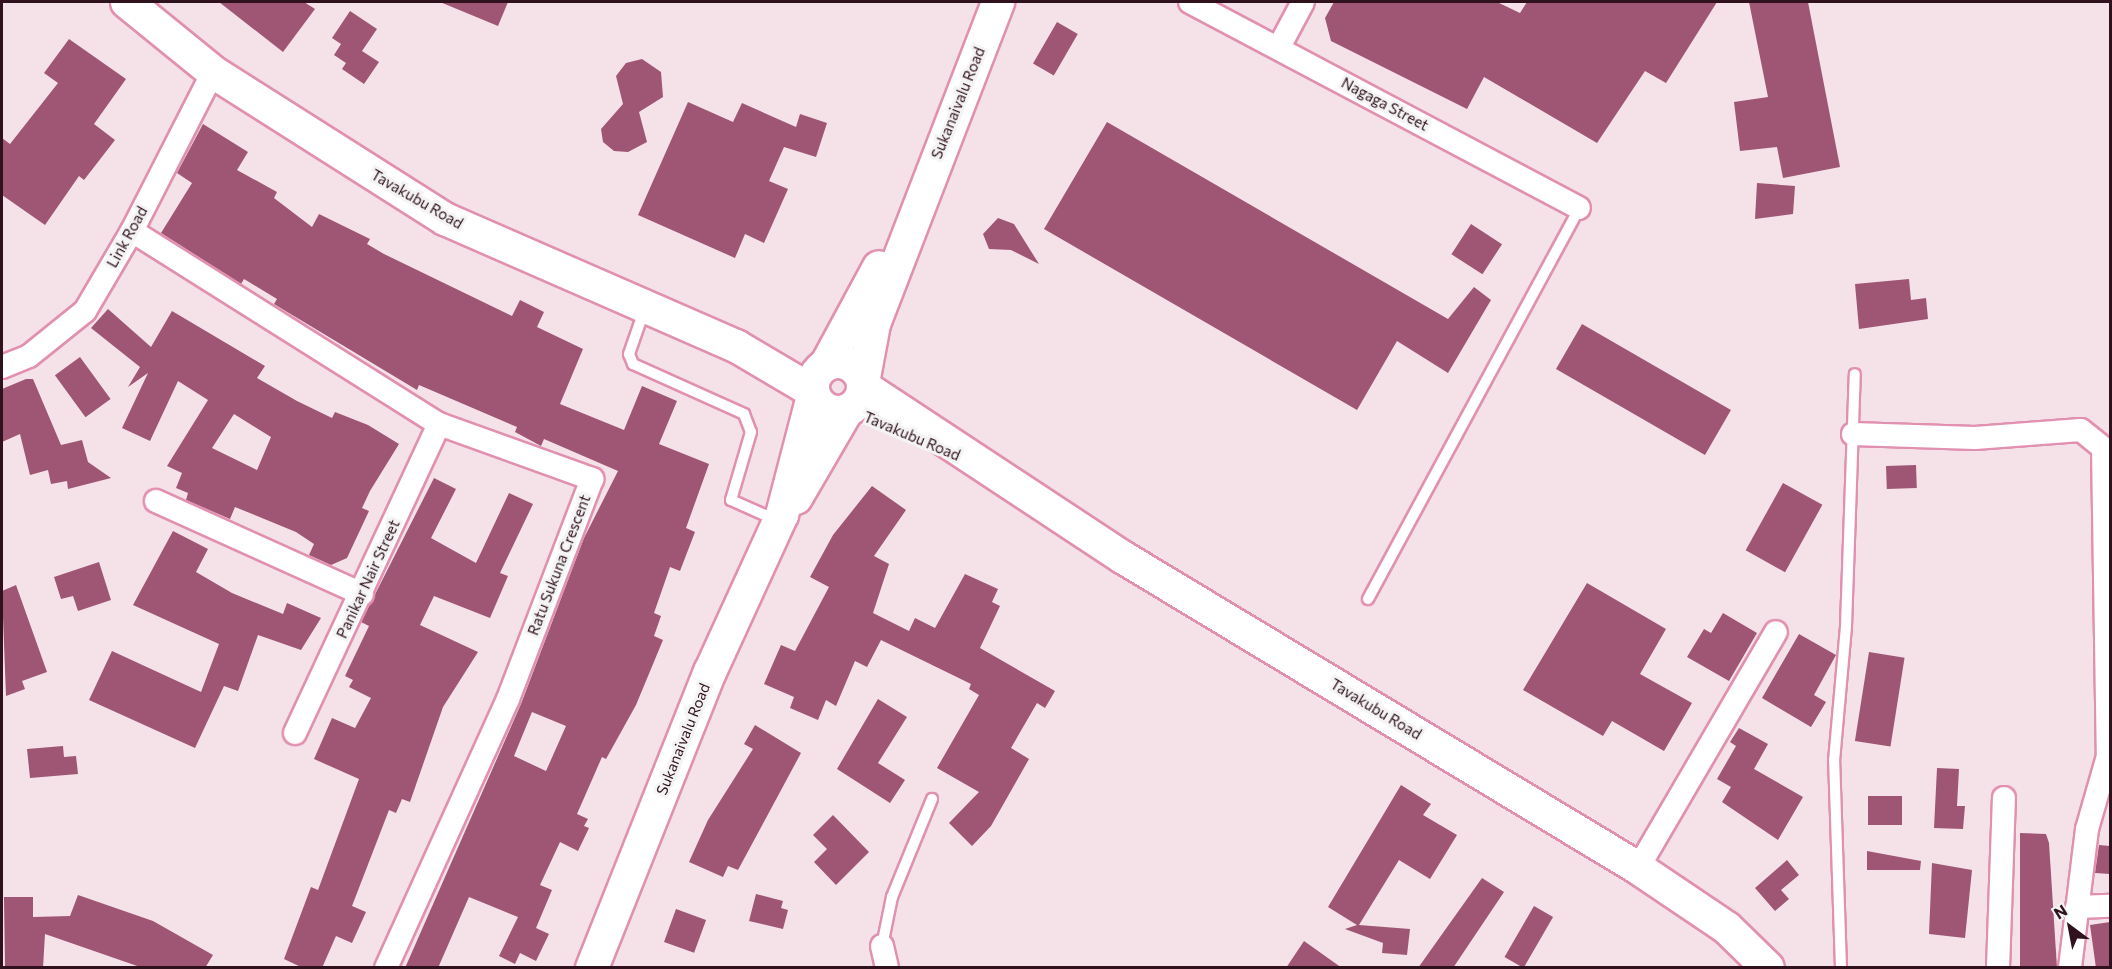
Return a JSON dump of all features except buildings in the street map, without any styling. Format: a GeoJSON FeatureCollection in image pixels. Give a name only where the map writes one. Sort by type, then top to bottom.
{"type":"FeatureCollection","features":[{"type":"Feature","properties":{"kind":"main road","name":"Tavakubu Road"},"geometry":{"type":"LineString","coordinates":[[126,2],[213,72],[445,219],[819,380],[845,363],[856,398],[975,462],[1638,868],[1727,928],[1768,968]]}},
{"type":"Feature","properties":{"kind":"main road","name":"Sukanaivalu Road"},"geometry":{"type":"LineString","coordinates":[[592,968],[710,672],[780,518],[856,398],[874,324],[998,2]]}},
{"type":"Feature","properties":{"kind":"main road","name":"Sukanaivalu Road"},"geometry":{"type":"LineString","coordinates":[[780,518],[819,380],[918,205]]}},
{"type":"Feature","properties":{"kind":"main road"},"geometry":{"type":"LineString","coordinates":[[819,380],[826,411],[856,398]]}},
{"type":"Feature","properties":{"kind":"street","name":"Nagaga Street"},"geometry":{"type":"LineString","coordinates":[[1190,2],[1279,47],[1579,208]]}},
{"type":"Feature","properties":{"kind":"street"},"geometry":{"type":"LineString","coordinates":[[1279,47],[1303,2]]}},
{"type":"Feature","properties":{"kind":"street","name":"Link Road"},"geometry":{"type":"LineString","coordinates":[[2,367],[29,356],[85,311],[132,231],[213,72]]}},
{"type":"Feature","properties":{"kind":"street","name":"Ratu Sukuna Crescent"},"geometry":{"type":"LineString","coordinates":[[132,231],[439,424],[592,479],[508,699],[386,968]]}},
{"type":"Feature","properties":{"kind":"street","name":"Panikar Nair Street"},"geometry":{"type":"LineString","coordinates":[[295,733],[362,594],[439,424]]}},
{"type":"Feature","properties":{"kind":"street"},"geometry":{"type":"LineString","coordinates":[[1853,434],[1975,438],[2073,429],[2095,436],[2105,455],[2109,612],[2109,756],[2087,829],[2070,968]]}},
{"type":"Feature","properties":{"kind":"street"},"geometry":{"type":"LineString","coordinates":[[156,501],[362,594]]}},
{"type":"Feature","properties":{"kind":"street"},"geometry":{"type":"LineString","coordinates":[[1638,868],[1776,632]]}},
{"type":"Feature","properties":{"kind":"street"},"geometry":{"type":"LineString","coordinates":[[1998,968],[2004,798]]}},
{"type":"Feature","properties":{"kind":"street"},"geometry":{"type":"LineString","coordinates":[[2077,907],[2110,906]]}},
{"type":"Feature","properties":{"kind":"street"},"geometry":{"type":"LineString","coordinates":[[882,946],[887,968]]}},
{"type":"Feature","properties":{"kind":"lane"},"geometry":{"type":"LineString","coordinates":[[1368,599],[1579,208]]}},
{"type":"Feature","properties":{"kind":"lane"},"geometry":{"type":"LineString","coordinates":[[646,305],[629,354],[633,364],[744,414],[751,432],[731,500],[780,518]]}},
{"type":"Feature","properties":{"kind":"lane"},"geometry":{"type":"LineString","coordinates":[[1841,968],[1834,761],[1855,374]]}},
{"type":"Feature","properties":{"kind":"lane"},"geometry":{"type":"LineString","coordinates":[[882,946],[892,897],[932,799]]}}]}
